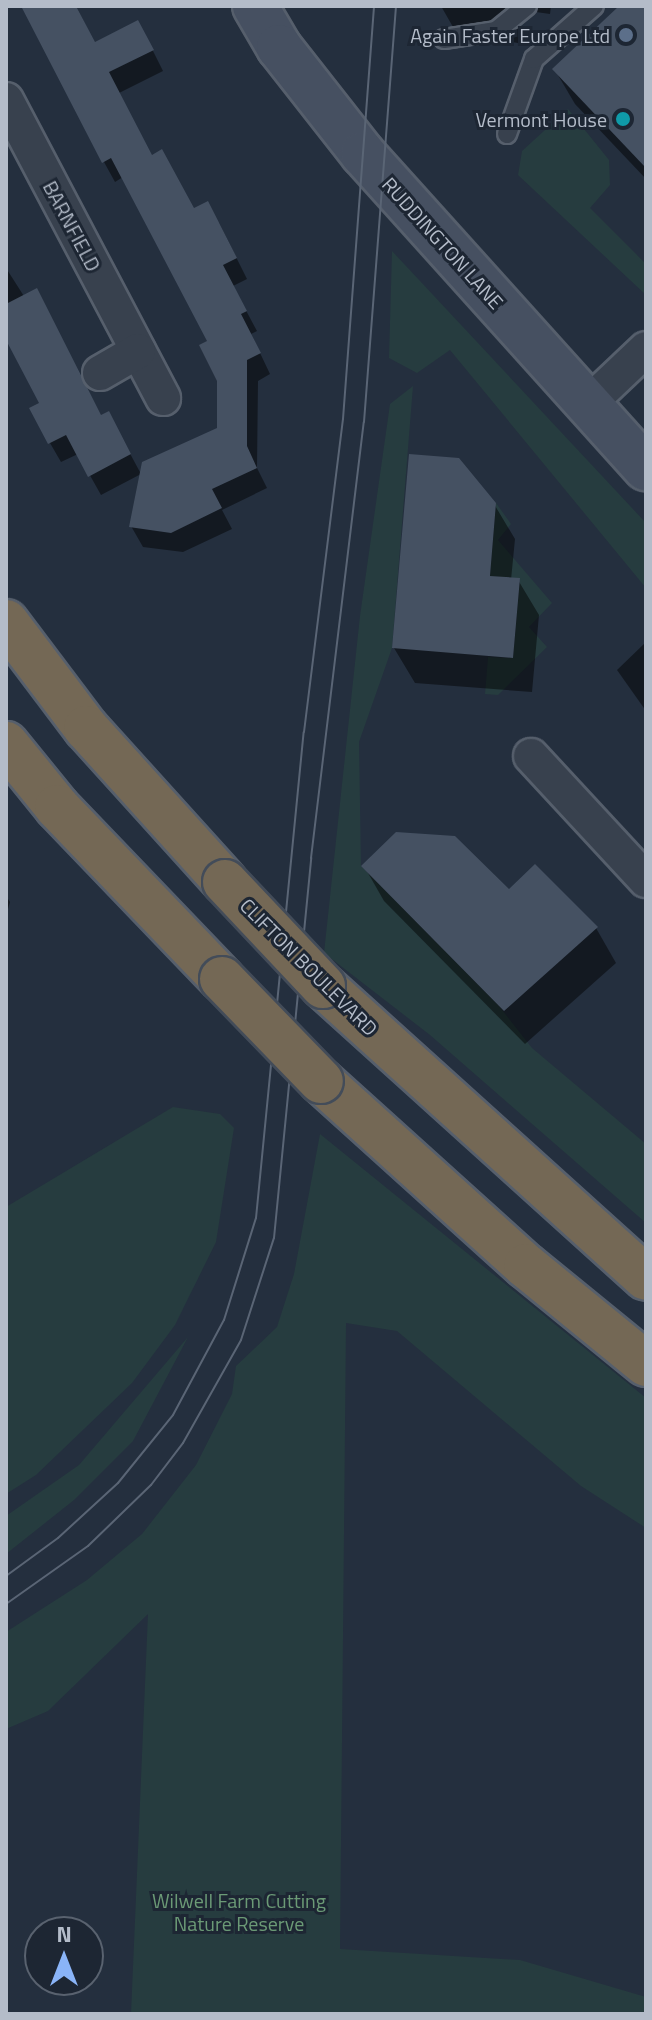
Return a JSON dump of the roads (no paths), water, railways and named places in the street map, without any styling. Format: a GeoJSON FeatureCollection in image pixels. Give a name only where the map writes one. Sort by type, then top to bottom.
{"type":"FeatureCollection","features":[{"type":"Feature","properties":{"kind":"highway","name":"CLIFTON BOULEVARD"},"geometry":{"type":"LineString","coordinates":[[6,622],[86,728],[323,986],[646,1278]]}},
{"type":"Feature","properties":{"kind":"highway"},"geometry":{"type":"LineString","coordinates":[[6,744],[57,807],[321,1081],[526,1266],[646,1364]]}},
{"type":"Feature","properties":{"kind":"main road","name":"RUDDINGTON LANE"},"geometry":{"type":"LineString","coordinates":[[255,6],[279,47],[363,154],[646,468]]}},
{"type":"Feature","properties":{"kind":"street","name":"BARNFIELD"},"geometry":{"type":"LineString","coordinates":[[6,100],[163,398]]}},
{"type":"Feature","properties":{"kind":"street"},"geometry":{"type":"LineString","coordinates":[[587,405],[646,349]]}},
{"type":"Feature","properties":{"kind":"street"},"geometry":{"type":"LineString","coordinates":[[100,373],[138,351]]}},
{"type":"Feature","properties":{"kind":"street"},"geometry":{"type":"LineString","coordinates":[[531,756],[646,880]]}},
{"type":"Feature","properties":{"kind":"lane"},"geometry":{"type":"LineString","coordinates":[[444,39],[496,31],[527,6]]}},
{"type":"Feature","properties":{"kind":"lane"},"geometry":{"type":"LineString","coordinates":[[507,134],[534,59],[594,6]]}},
{"type":"Feature","properties":{"kind":"tram line"},"geometry":{"type":"LineString","coordinates":[[6,1576],[58,1538],[118,1483],[173,1415],[224,1320],[256,1218],[304,732],[343,419],[374,6]]}},
{"type":"Feature","properties":{"kind":"tram line"},"geometry":{"type":"LineString","coordinates":[[6,1604],[88,1546],[151,1485],[183,1443],[241,1340],[274,1238],[311,858],[364,422],[396,6]]}},
{"type":"Feature","properties":{"kind":"place","name":"Again Faster Europe Ltd"},"geometry":{"type":"Point","coordinates":[626,35]}},
{"type":"Feature","properties":{"kind":"place","name":"Vermont House"},"geometry":{"type":"Point","coordinates":[623,119]}},
{"type":"Feature","properties":{"kind":"park label","name":"Wilwell Farm Cutting Nature Reserve"},"geometry":{"type":"Point","coordinates":[239,1912]}}]}
